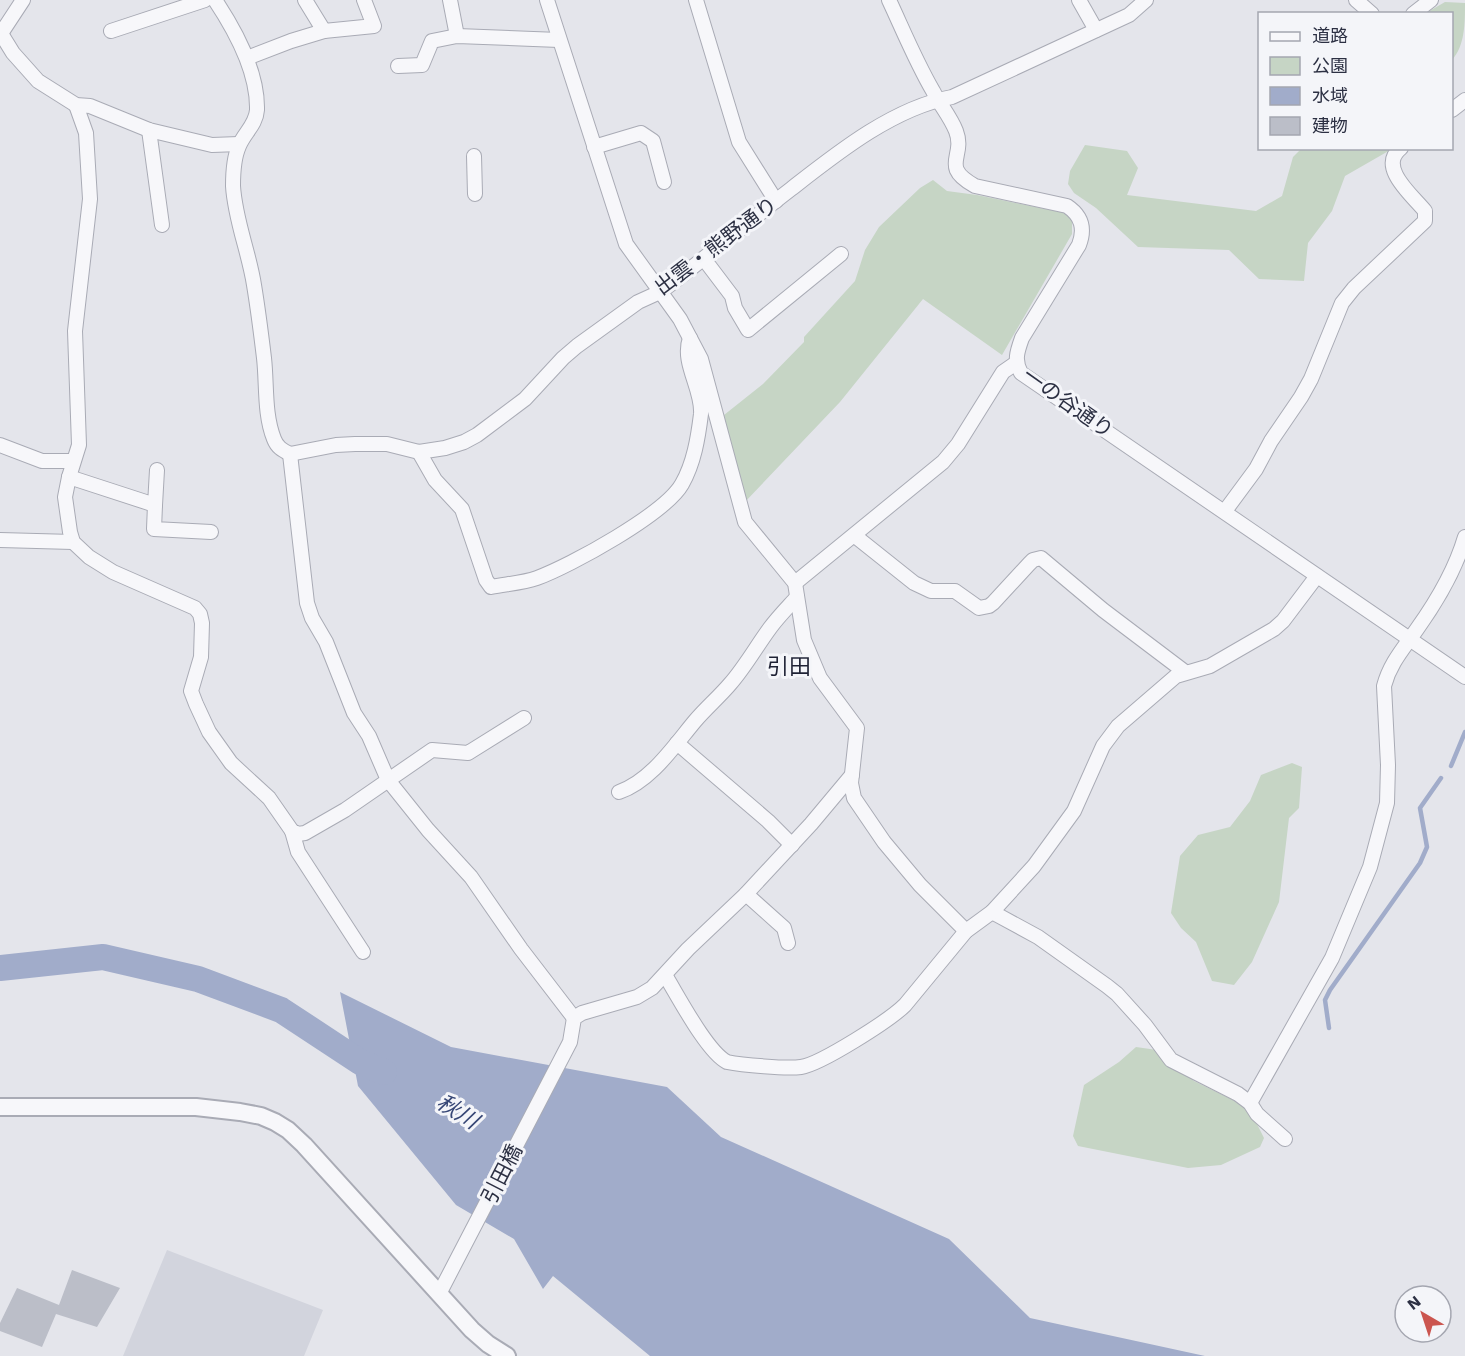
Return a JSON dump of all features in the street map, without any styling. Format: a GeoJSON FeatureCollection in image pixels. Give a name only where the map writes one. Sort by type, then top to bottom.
{"type":"FeatureCollection","features":[{"type":"Feature","properties":{"kind":"street"},"geometry":{"type":"LineString","coordinates":[[23,0],[0,34],[13,53],[38,81],[76,105],[90,106],[149,130],[212,145],[239,144]]}},
{"type":"Feature","properties":{"kind":"street"},"geometry":{"type":"LineString","coordinates":[[111,31],[205,0]]}},
{"type":"Feature","properties":{"kind":"street"},"geometry":{"type":"LineString","coordinates":[[215,0],[233,27],[247,58],[257,111],[252,126],[239,144],[233,186],[254,285],[270,422],[278,448],[290,454],[307,603],[312,618],[326,642],[354,713],[369,736],[388,780],[428,830],[471,877],[533,965],[574,1018],[582,1013],[637,997],[652,988],[687,949],[746,894],[852,775]]}},
{"type":"Feature","properties":{"kind":"street"},"geometry":{"type":"LineString","coordinates":[[305,0],[324,31]]}},
{"type":"Feature","properties":{"kind":"street"},"geometry":{"type":"LineString","coordinates":[[247,58],[324,31],[374,26],[364,0]]}},
{"type":"Feature","properties":{"kind":"street"},"geometry":{"type":"LineString","coordinates":[[450,0],[457,36]]}},
{"type":"Feature","properties":{"kind":"street"},"geometry":{"type":"LineString","coordinates":[[547,0],[626,244],[680,319],[701,359],[745,522],[796,590],[804,640],[820,678],[857,728],[852,775],[854,798],[884,842],[920,885],[966,931]]}},
{"type":"Feature","properties":{"kind":"street"},"geometry":{"type":"LineString","coordinates":[[696,0],[739,142],[776,201]]}},
{"type":"Feature","properties":{"kind":"street","name":"一の谷通り"},"geometry":{"type":"LineString","coordinates":[[889,0],[956,132],[958,140],[956,169],[962,178],[975,186],[1067,206],[1076,212],[1083,225],[1079,245],[1022,338],[1016,363],[1021,373],[1465,676]]}},
{"type":"Feature","properties":{"kind":"street"},"geometry":{"type":"LineString","coordinates":[[1079,0],[1096,30]]}},
{"type":"Feature","properties":{"kind":"street","name":"出雲・熊野通り"},"geometry":{"type":"LineString","coordinates":[[290,454],[336,445],[355,444],[387,444],[419,452],[464,442],[525,399],[577,346],[638,302],[660,292],[846,147],[908,112],[952,97],[1129,15],[1146,0]]}},
{"type":"Feature","properties":{"kind":"street"},"geometry":{"type":"LineString","coordinates":[[1356,0],[1370,12]]}},
{"type":"Feature","properties":{"kind":"street"},"geometry":{"type":"LineString","coordinates":[[1416,12],[1431,0]]}},
{"type":"Feature","properties":{"kind":"street"},"geometry":{"type":"LineString","coordinates":[[398,66],[422,65],[432,41],[457,36],[559,40]]}},
{"type":"Feature","properties":{"kind":"street"},"geometry":{"type":"LineString","coordinates":[[1453,109],[1465,100]]}},
{"type":"Feature","properties":{"kind":"street"},"geometry":{"type":"LineString","coordinates":[[76,105],[86,133],[90,199],[75,331],[79,445],[69,477],[66,508],[73,542],[113,572],[195,609],[200,614],[201,657],[191,691],[209,732],[231,763],[269,798],[292,831],[298,852],[363,952]]}},
{"type":"Feature","properties":{"kind":"street"},"geometry":{"type":"LineString","coordinates":[[149,130],[162,225]]}},
{"type":"Feature","properties":{"kind":"street"},"geometry":{"type":"LineString","coordinates":[[594,147],[641,133],[652,141],[664,182]]}},
{"type":"Feature","properties":{"kind":"street"},"geometry":{"type":"LineString","coordinates":[[1225,511],[1256,469],[1271,441],[1301,397],[1311,379],[1342,303],[1354,288],[1425,221],[1425,211],[1395,174],[1392,167],[1392,157],[1399,150]]}},
{"type":"Feature","properties":{"kind":"street"},"geometry":{"type":"LineString","coordinates":[[474,156],[475,194]]}},
{"type":"Feature","properties":{"kind":"street"},"geometry":{"type":"LineString","coordinates":[[704,259],[732,296],[735,308],[748,330],[841,254]]}},
{"type":"Feature","properties":{"kind":"street"},"geometry":{"type":"LineString","coordinates":[[419,452],[435,480],[462,509],[486,580],[492,587],[536,579],[609,542],[660,508],[681,486],[693,460],[701,411],[686,348],[690,338]]}},
{"type":"Feature","properties":{"kind":"street"},"geometry":{"type":"LineString","coordinates":[[619,792],[631,788],[648,774],[729,685],[745,666],[796,590],[855,536],[943,462],[958,444],[1003,372],[1016,363]]}},
{"type":"Feature","properties":{"kind":"street"},"geometry":{"type":"LineString","coordinates":[[0,445],[42,461],[73,461]]}},
{"type":"Feature","properties":{"kind":"street"},"geometry":{"type":"LineString","coordinates":[[157,470],[154,529],[211,532]]}},
{"type":"Feature","properties":{"kind":"street"},"geometry":{"type":"LineString","coordinates":[[69,477],[155,505]]}},
{"type":"Feature","properties":{"kind":"street"},"geometry":{"type":"LineString","coordinates":[[855,536],[914,583],[931,591],[955,591],[979,608],[993,603],[1033,560],[1041,558],[1103,610],[1185,672]]}},
{"type":"Feature","properties":{"kind":"street"},"geometry":{"type":"LineString","coordinates":[[1250,1102],[1332,958],[1370,867],[1387,803],[1388,765],[1384,686],[1393,661],[1430,611],[1453,571],[1465,537]]}},
{"type":"Feature","properties":{"kind":"street"},"geometry":{"type":"LineString","coordinates":[[0,540],[73,542]]}},
{"type":"Feature","properties":{"kind":"street"},"geometry":{"type":"LineString","coordinates":[[665,975],[707,1044],[720,1059],[734,1063],[800,1067],[813,1064],[896,1014],[966,931],[992,912],[1034,866],[1074,811],[1103,746],[1118,726],[1176,676],[1210,666],[1274,629],[1283,621],[1317,576]]}},
{"type":"Feature","properties":{"kind":"street"},"geometry":{"type":"LineString","coordinates":[[292,831],[298,834],[305,833],[345,810],[432,750],[468,753],[524,718]]}},
{"type":"Feature","properties":{"kind":"street"},"geometry":{"type":"LineString","coordinates":[[677,743],[768,821],[792,845]]}},
{"type":"Feature","properties":{"kind":"street"},"geometry":{"type":"LineString","coordinates":[[746,894],[784,928],[788,943]]}},
{"type":"Feature","properties":{"kind":"street"},"geometry":{"type":"LineString","coordinates":[[992,912],[1038,937],[1118,994],[1176,1064],[1250,1102],[1257,1114],[1285,1139]]}},
{"type":"Feature","properties":{"kind":"street","name":"引田橋"},"geometry":{"type":"LineString","coordinates":[[442,1288],[570,1041],[574,1018]]}},
{"type":"Feature","properties":{"kind":"street"},"geometry":{"type":"LineString","coordinates":[[0,1107],[196,1107],[240,1112],[268,1119],[300,1140],[410,1260],[442,1288],[472,1330],[507,1356]]}},
{"type":"Feature","properties":{"kind":"shaded area"},"geometry":{"type":"Polygon","coordinates":[[[167,1250],[323,1310],[304,1356],[123,1356],[167,1250]]]}},
{"type":"Feature","properties":{"kind":"green space"},"geometry":{"type":"Polygon","coordinates":[[[1445,2],[1465,3],[1462,41],[1453,58],[1453,12],[1428,12],[1445,2]]]}},
{"type":"Feature","properties":{"kind":"green space"},"geometry":{"type":"Polygon","coordinates":[[[1085,145],[1127,151],[1138,168],[1127,195],[1256,211],[1282,196],[1293,157],[1300,150],[1390,150],[1345,176],[1332,211],[1308,243],[1304,281],[1259,279],[1229,250],[1138,247],[1096,208],[1074,193],[1068,184],[1070,171],[1085,145]]]}},
{"type":"Feature","properties":{"kind":"green space"},"geometry":{"type":"Polygon","coordinates":[[[933,180],[947,191],[1065,213],[1072,219],[1072,234],[1002,355],[923,299],[840,402],[744,503],[724,415],[763,384],[804,342],[804,337],[855,281],[865,250],[879,227],[920,188],[933,180]]]}},
{"type":"Feature","properties":{"kind":"green space"},"geometry":{"type":"Polygon","coordinates":[[[1292,763],[1302,767],[1299,808],[1289,818],[1279,902],[1252,962],[1234,985],[1212,981],[1196,942],[1181,928],[1171,913],[1180,856],[1198,835],[1230,827],[1250,801],[1261,775],[1292,763]]]}},
{"type":"Feature","properties":{"kind":"green space"},"geometry":{"type":"Polygon","coordinates":[[[1136,1047],[1157,1050],[1194,1081],[1243,1105],[1252,1114],[1264,1138],[1260,1147],[1221,1165],[1188,1168],[1078,1146],[1073,1136],[1084,1085],[1119,1062],[1136,1047]]]}},
{"type":"Feature","properties":{"kind":"water"},"geometry":{"type":"Polygon","coordinates":[[[340,992],[451,1047],[667,1087],[721,1137],[949,1239],[1030,1318],[1205,1356],[650,1356],[553,1276],[543,1289],[514,1239],[456,1205],[358,1086],[340,992]]]}},
{"type":"Feature","properties":{"kind":"building"},"geometry":{"type":"Polygon","coordinates":[[[72,1270],[120,1288],[97,1327],[56,1314],[42,1347],[0,1331],[0,1323],[17,1288],[59,1305],[72,1270]]]}},
{"type":"Feature","properties":{"kind":"waterway"},"geometry":{"type":"LineString","coordinates":[[1451,766],[1465,732]]}},
{"type":"Feature","properties":{"kind":"waterway"},"geometry":{"type":"LineString","coordinates":[[1329,1028],[1325,1000],[1330,990],[1420,863],[1427,847],[1420,808],[1441,778]]}},
{"type":"Feature","properties":{"kind":"waterway","name":"秋川"},"geometry":{"type":"LineString","coordinates":[[0,968],[103,957],[198,979],[281,1010],[360,1062],[384,1072]]}},
{"type":"Feature","properties":{"kind":"district","name":"引田"},"geometry":{"type":"Point","coordinates":[789,666]}}]}
